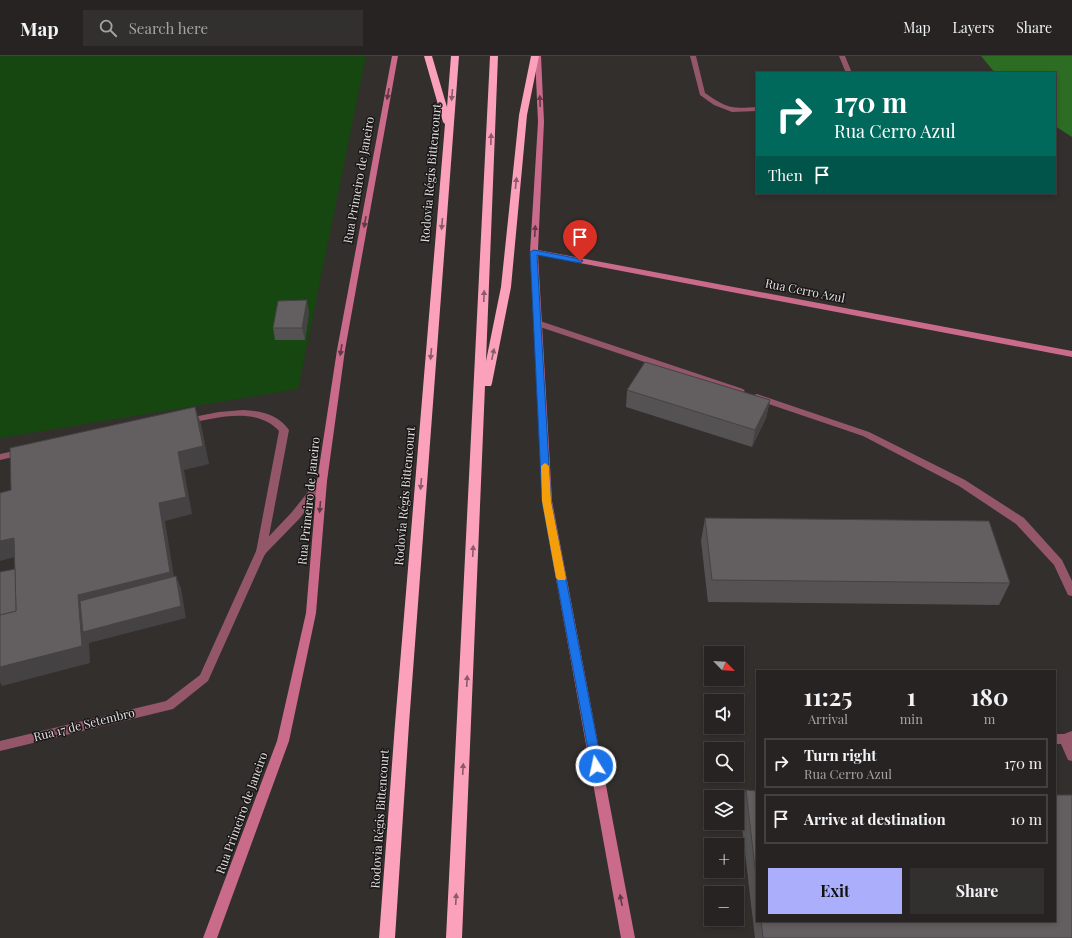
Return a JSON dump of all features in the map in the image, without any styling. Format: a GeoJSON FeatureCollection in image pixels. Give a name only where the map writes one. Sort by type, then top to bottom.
{"type":"FeatureCollection","features":[{"type":"Feature","properties":{"kind":"highway"},"geometry":{"type":"LineString","coordinates":[[428,56],[450,129]]}},
{"type":"Feature","properties":{"kind":"highway","name":"Rodovia Régis Bittencourt"},"geometry":{"type":"LineString","coordinates":[[387,938],[402,716],[456,56]]}},
{"type":"Feature","properties":{"kind":"highway"},"geometry":{"type":"LineString","coordinates":[[454,938],[479,419],[494,56]]}},
{"type":"Feature","properties":{"kind":"highway"},"geometry":{"type":"LineString","coordinates":[[479,419],[506,287],[523,115],[535,56]]}},
{"type":"Feature","properties":{"kind":"street","name":"Rua Primeiro de Janeiro"},"geometry":{"type":"LineString","coordinates":[[210,938],[283,740],[311,613],[322,482],[341,350],[395,56]]}},
{"type":"Feature","properties":{"kind":"street"},"geometry":{"type":"LineString","coordinates":[[538,56],[541,122],[534,252],[547,501],[628,938]]}},
{"type":"Feature","properties":{"kind":"street"},"geometry":{"type":"LineString","coordinates":[[693,56],[702,94],[716,104],[734,111],[756,109]]}},
{"type":"Feature","properties":{"kind":"street"},"geometry":{"type":"LineString","coordinates":[[842,56],[849,72]]}},
{"type":"Feature","properties":{"kind":"street","name":"Rua Cerro Azul"},"geometry":{"type":"LineString","coordinates":[[534,252],[1072,354]]}},
{"type":"Feature","properties":{"kind":"street"},"geometry":{"type":"LineString","coordinates":[[538,323],[866,434],[962,483],[1020,521],[1058,564],[1072,592]]}},
{"type":"Feature","properties":{"kind":"street"},"geometry":{"type":"LineString","coordinates":[[180,422],[233,413],[260,416],[275,421],[284,430],[261,552]]}},
{"type":"Feature","properties":{"kind":"street"},"geometry":{"type":"LineString","coordinates":[[0,457],[31,451]]}},
{"type":"Feature","properties":{"kind":"street"},"geometry":{"type":"LineString","coordinates":[[261,552],[296,515],[322,482]]}},
{"type":"Feature","properties":{"kind":"street","name":"Rua 17 de Setembro"},"geometry":{"type":"LineString","coordinates":[[0,746],[169,705],[204,678],[261,552]]}},
{"type":"Feature","properties":{"kind":"street"},"geometry":{"type":"LineString","coordinates":[[1064,738],[1072,756]]}},
{"type":"Feature","properties":{"kind":"green space"},"geometry":{"type":"Polygon","coordinates":[[[0,56],[366,56],[298,389],[0,438],[0,56]]]}},
{"type":"Feature","properties":{"kind":"green space"},"geometry":{"type":"Polygon","coordinates":[[[981,56],[1072,56],[1072,137],[1056,127],[1056,72],[994,72],[981,56]]]}},
{"type":"Feature","properties":{"kind":"building"},"geometry":{"type":"Polygon","coordinates":[[[307,300],[302,328],[273,328],[278,301],[307,300]]]}},
{"type":"Feature","properties":{"kind":"building"},"geometry":{"type":"Polygon","coordinates":[[[645,362],[770,400],[755,430],[627,390],[645,362]]]}},
{"type":"Feature","properties":{"kind":"building"},"geometry":{"type":"Polygon","coordinates":[[[195,407],[203,446],[178,452],[186,497],[159,503],[170,572],[78,595],[82,646],[0,667],[0,615],[16,611],[14,538],[0,541],[0,493],[11,490],[10,448],[195,407]]]}},
{"type":"Feature","properties":{"kind":"building"},"geometry":{"type":"Polygon","coordinates":[[[705,518],[989,521],[1010,583],[712,580],[705,518]]]}},
{"type":"Feature","properties":{"kind":"building"},"geometry":{"type":"Polygon","coordinates":[[[15,569],[16,611],[0,615],[0,572],[15,569]]]}},
{"type":"Feature","properties":{"kind":"building"},"geometry":{"type":"Polygon","coordinates":[[[176,576],[181,606],[83,632],[80,601],[176,576]]]}},
{"type":"Feature","properties":{"kind":"building"},"geometry":{"type":"Polygon","coordinates":[[[746,790],[756,791],[756,876],[746,790]]]}},
{"type":"Feature","properties":{"kind":"building"},"geometry":{"type":"Polygon","coordinates":[[[1056,795],[1072,795],[1072,938],[763,938],[761,922],[1056,922],[1056,795]]]}},
{"type":"Feature","properties":{"kind":"slow traffic"},"geometry":{"type":"LineString","coordinates":[[545,466],[547,501],[561,578]]}},
{"type":"Feature","properties":{"kind":"route"},"geometry":{"type":"LineString","coordinates":[[580,261],[534,252],[547,501],[596,766]]}}]}
